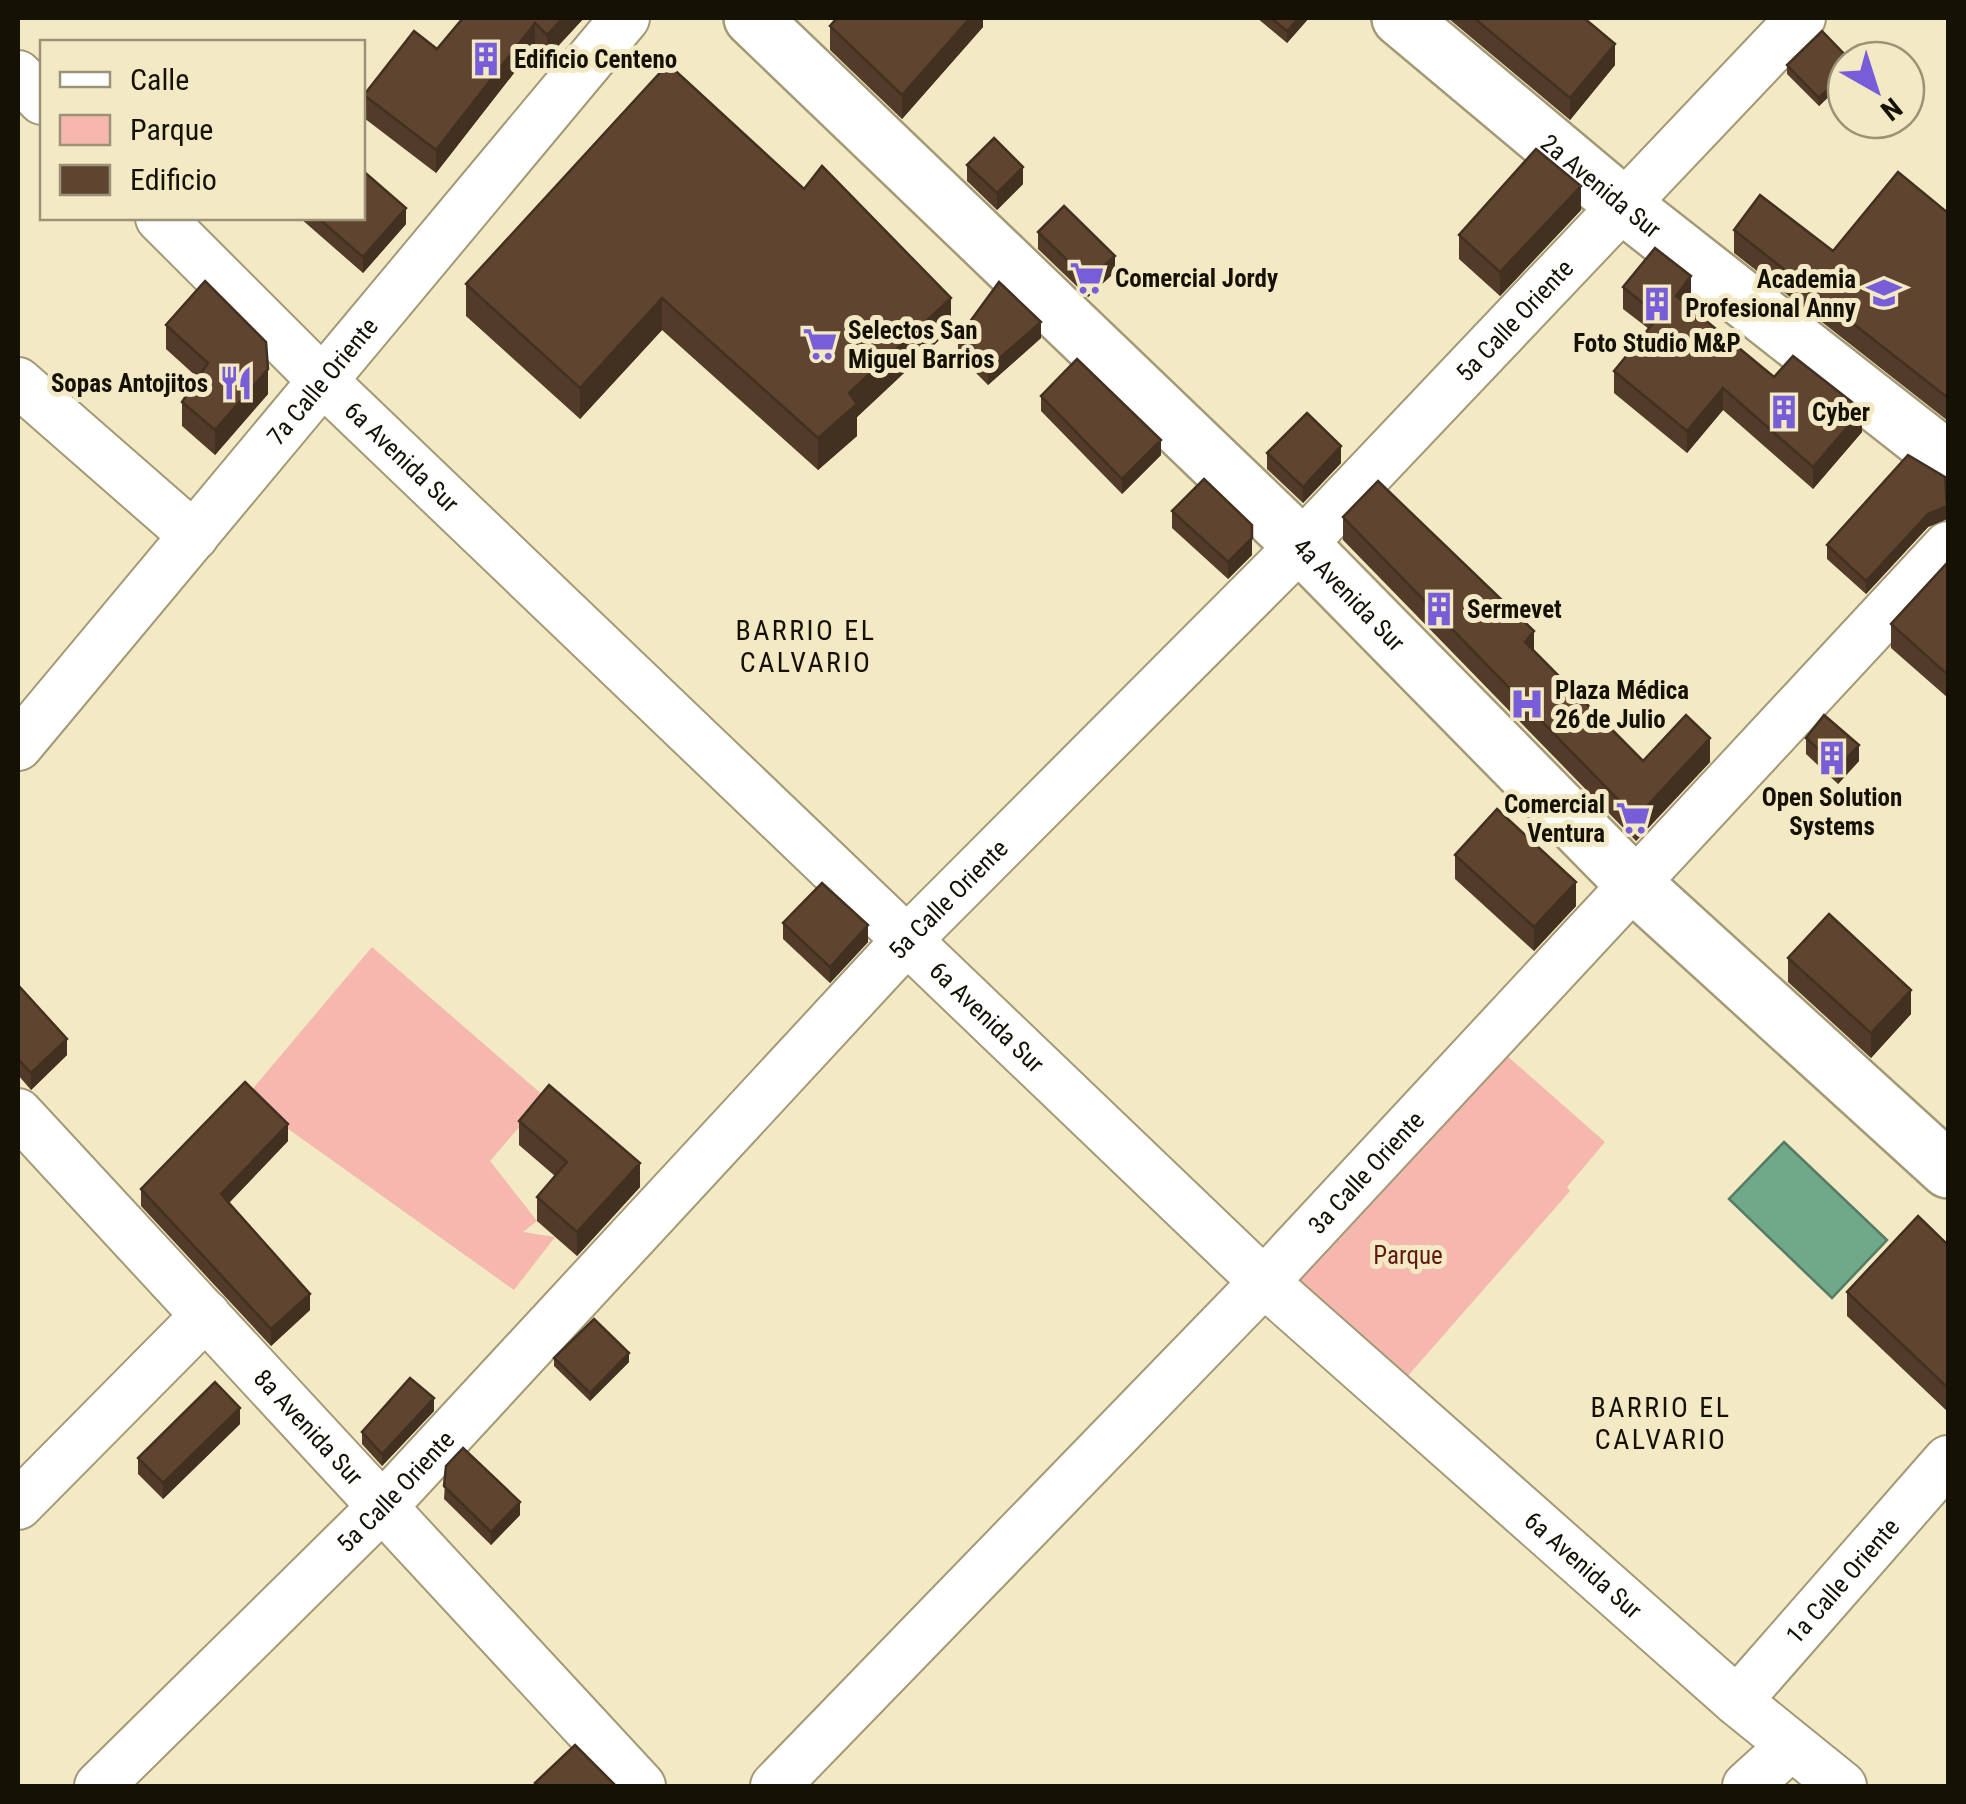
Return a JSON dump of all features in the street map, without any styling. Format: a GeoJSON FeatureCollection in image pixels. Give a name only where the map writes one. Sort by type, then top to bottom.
{"type":"FeatureCollection","features":[{"type":"Feature","properties":{"kind":"main road","name":"4a Avenida Sur"},"geometry":{"type":"LineString","coordinates":[[752,18],[1301,545],[1634,884],[1948,1170]]}},
{"type":"Feature","properties":{"kind":"main road","name":"2a Avenida Sur"},"geometry":{"type":"LineString","coordinates":[[1400,18],[1623,205],[1948,460]]}},
{"type":"Feature","properties":{"kind":"street","name":"7a Calle Oriente"},"geometry":{"type":"LineString","coordinates":[[18,746],[625,18]]}},
{"type":"Feature","properties":{"kind":"street","name":"5a Calle Oriente"},"geometry":{"type":"LineString","coordinates":[[99,1786],[384,1505],[906,941],[1301,545],[1801,18]]}},
{"type":"Feature","properties":{"kind":"street"},"geometry":{"type":"LineString","coordinates":[[18,75],[40,98]]}},
{"type":"Feature","properties":{"kind":"street","name":"6a Avenida Sur"},"geometry":{"type":"LineString","coordinates":[[162,220],[324,382],[1264,1282],[1737,1701],[1842,1786]]}},
{"type":"Feature","properties":{"kind":"street"},"geometry":{"type":"LineString","coordinates":[[18,382],[194,536]]}},
{"type":"Feature","properties":{"kind":"street","name":"3a Calle Oriente"},"geometry":{"type":"LineString","coordinates":[[776,1786],[1264,1282],[1948,546]]}},
{"type":"Feature","properties":{"kind":"street","name":"8a Avenida Sur"},"geometry":{"type":"LineString","coordinates":[[18,1113],[641,1786]]}},
{"type":"Feature","properties":{"kind":"street"},"geometry":{"type":"LineString","coordinates":[[18,1505],[206,1315]]}},
{"type":"Feature","properties":{"kind":"street","name":"1a Calle Oriente"},"geometry":{"type":"LineString","coordinates":[[1737,1701],[1948,1460]]}},
{"type":"Feature","properties":{"kind":"street"},"geometry":{"type":"LineString","coordinates":[[1747,1786],[1791,1746]]}},
{"type":"Feature","properties":{"kind":"green space"},"geometry":{"type":"Polygon","coordinates":[[[372,947],[545,1097],[490,1161],[537,1221],[523,1232],[555,1237],[514,1290],[245,1098],[372,947]]]}},
{"type":"Feature","properties":{"kind":"green space","name":"Parque"},"geometry":{"type":"Polygon","coordinates":[[[1489,1040],[1605,1142],[1567,1187],[1570,1191],[1391,1395],[1274,1292],[1489,1040]]]}},
{"type":"Feature","properties":{"kind":"shaded area"},"geometry":{"type":"Polygon","coordinates":[[[1784,1142],[1887,1240],[1832,1298],[1729,1199],[1784,1142]]]}},
{"type":"Feature","properties":{"kind":"building"},"geometry":{"type":"Polygon","coordinates":[[[463,18],[563,18],[547,35],[535,23],[436,150],[365,94],[414,31],[437,49],[463,18]]]}},
{"type":"Feature","properties":{"kind":"building"},"geometry":{"type":"Polygon","coordinates":[[[837,18],[970,18],[902,95],[830,26],[837,18]]]}},
{"type":"Feature","properties":{"kind":"building"},"geometry":{"type":"Polygon","coordinates":[[[1271,18],[1299,18],[1287,31],[1271,18]]]}},
{"type":"Feature","properties":{"kind":"building"},"geometry":{"type":"Polygon","coordinates":[[[1474,18],[1584,18],[1615,44],[1570,98],[1474,18]]]}},
{"type":"Feature","properties":{"kind":"building"},"geometry":{"type":"Polygon","coordinates":[[[1822,31],[1831,40],[1826,40],[1826,91],[1819,98],[1787,65],[1822,31]]]}},
{"type":"Feature","properties":{"kind":"building"},"geometry":{"type":"Polygon","coordinates":[[[668,64],[804,189],[822,166],[951,298],[849,393],[857,404],[818,438],[662,298],[580,388],[466,284],[668,64]]]}},
{"type":"Feature","properties":{"kind":"building"},"geometry":{"type":"Polygon","coordinates":[[[994,138],[1023,167],[997,193],[967,165],[994,138]]]}},
{"type":"Feature","properties":{"kind":"building"},"geometry":{"type":"Polygon","coordinates":[[[1536,149],[1581,186],[1500,272],[1459,235],[1536,149]]]}},
{"type":"Feature","properties":{"kind":"building","name":"Academia Profesional Anny"},"geometry":{"type":"Polygon","coordinates":[[[1898,172],[1948,213],[1948,398],[1734,230],[1760,195],[1833,251],[1898,172]]]}},
{"type":"Feature","properties":{"kind":"building"},"geometry":{"type":"Polygon","coordinates":[[[365,173],[406,208],[363,257],[320,220],[365,220],[365,173]]]}},
{"type":"Feature","properties":{"kind":"building"},"geometry":{"type":"Polygon","coordinates":[[[1064,206],[1115,256],[1088,280],[1038,232],[1064,206]]]}},
{"type":"Feature","properties":{"kind":"building"},"geometry":{"type":"Polygon","coordinates":[[[1655,248],[1691,276],[1676,296],[1774,377],[1793,356],[1862,410],[1813,467],[1723,388],[1687,431],[1614,371],[1659,316],[1623,287],[1655,248]]]}},
{"type":"Feature","properties":{"kind":"building","name":"Sopas Antojitos"},"geometry":{"type":"Polygon","coordinates":[[[205,281],[266,342],[268,369],[215,430],[182,402],[208,363],[166,325],[205,281]]]}},
{"type":"Feature","properties":{"kind":"building"},"geometry":{"type":"Polygon","coordinates":[[[999,282],[1041,322],[988,368],[958,338],[999,282]]]}},
{"type":"Feature","properties":{"kind":"building"},"geometry":{"type":"Polygon","coordinates":[[[1077,359],[1161,440],[1122,479],[1041,396],[1077,359]]]}},
{"type":"Feature","properties":{"kind":"building"},"geometry":{"type":"Polygon","coordinates":[[[1307,413],[1341,446],[1303,487],[1267,453],[1307,413]]]}},
{"type":"Feature","properties":{"kind":"building"},"geometry":{"type":"Polygon","coordinates":[[[1908,455],[1945,477],[1947,506],[1928,514],[1866,581],[1827,545],[1908,455]]]}},
{"type":"Feature","properties":{"kind":"building"},"geometry":{"type":"Polygon","coordinates":[[[1204,479],[1252,525],[1252,538],[1228,562],[1172,511],[1204,479]]]}},
{"type":"Feature","properties":{"kind":"building"},"geometry":{"type":"Polygon","coordinates":[[[1378,481],[1534,631],[1525,642],[1643,761],[1686,715],[1710,738],[1636,818],[1343,517],[1378,481]]]}},
{"type":"Feature","properties":{"kind":"building"},"geometry":{"type":"Polygon","coordinates":[[[1948,562],[1948,675],[1891,624],[1948,562]]]}},
{"type":"Feature","properties":{"kind":"building"},"geometry":{"type":"Polygon","coordinates":[[[1824,715],[1859,745],[1838,767],[1806,738],[1824,715]]]}},
{"type":"Feature","properties":{"kind":"building"},"geometry":{"type":"Polygon","coordinates":[[[1497,809],[1576,882],[1534,927],[1455,855],[1497,809]]]}},
{"type":"Feature","properties":{"kind":"building"},"geometry":{"type":"Polygon","coordinates":[[[822,883],[868,925],[830,967],[783,923],[822,883]]]}},
{"type":"Feature","properties":{"kind":"building"},"geometry":{"type":"Polygon","coordinates":[[[1829,914],[1911,990],[1871,1033],[1788,958],[1829,914]]]}},
{"type":"Feature","properties":{"kind":"building"},"geometry":{"type":"Polygon","coordinates":[[[18,985],[67,1039],[31,1073],[18,1059],[18,985]]]}},
{"type":"Feature","properties":{"kind":"building"},"geometry":{"type":"Polygon","coordinates":[[[245,1082],[288,1124],[221,1194],[310,1294],[271,1329],[141,1189],[245,1082]]]}},
{"type":"Feature","properties":{"kind":"building"},"geometry":{"type":"Polygon","coordinates":[[[549,1085],[640,1163],[577,1232],[537,1197],[567,1162],[519,1121],[549,1085]]]}},
{"type":"Feature","properties":{"kind":"building"},"geometry":{"type":"Polygon","coordinates":[[[1918,1216],[1948,1245],[1948,1388],[1847,1292],[1918,1216]]]}},
{"type":"Feature","properties":{"kind":"building"},"geometry":{"type":"Polygon","coordinates":[[[594,1319],[629,1353],[590,1393],[554,1358],[594,1319]]]}},
{"type":"Feature","properties":{"kind":"building"},"geometry":{"type":"Polygon","coordinates":[[[410,1378],[434,1398],[382,1454],[362,1432],[410,1378]]]}},
{"type":"Feature","properties":{"kind":"building"},"geometry":{"type":"Polygon","coordinates":[[[215,1382],[240,1408],[163,1483],[138,1458],[215,1382]]]}},
{"type":"Feature","properties":{"kind":"building"},"geometry":{"type":"Polygon","coordinates":[[[463,1448],[520,1502],[491,1532],[444,1486],[446,1466],[463,1448]]]}},
{"type":"Feature","properties":{"kind":"building"},"geometry":{"type":"Polygon","coordinates":[[[575,1745],[616,1786],[535,1783],[575,1745]]]}},
{"type":"Feature","properties":{"kind":"place","name":"Edificio Centeno"},"geometry":{"type":"Point","coordinates":[486,59]}},
{"type":"Feature","properties":{"kind":"place","name":"Comercial Jordy"},"geometry":{"type":"Point","coordinates":[1087,278]}},
{"type":"Feature","properties":{"kind":"place","name":"Academia Profesional Anny"},"geometry":{"type":"Point","coordinates":[1884,293]}},
{"type":"Feature","properties":{"kind":"place","name":"Foto Studio M&P"},"geometry":{"type":"Point","coordinates":[1657,304]}},
{"type":"Feature","properties":{"kind":"place","name":"Selectos San Miguel Barrios"},"geometry":{"type":"Point","coordinates":[820,344]}},
{"type":"Feature","properties":{"kind":"place","name":"Sopas Antojitos"},"geometry":{"type":"Point","coordinates":[236,383]}},
{"type":"Feature","properties":{"kind":"place","name":"Cyber"},"geometry":{"type":"Point","coordinates":[1784,412]}},
{"type":"Feature","properties":{"kind":"place","name":"Sermevet"},"geometry":{"type":"Point","coordinates":[1439,609]}},
{"type":"Feature","properties":{"kind":"place","name":"Plaza Médica 26 de Julio"},"geometry":{"type":"Point","coordinates":[1527,704]}},
{"type":"Feature","properties":{"kind":"place","name":"Open Solution Systems"},"geometry":{"type":"Point","coordinates":[1832,758]}},
{"type":"Feature","properties":{"kind":"place","name":"Comercial Ventura"},"geometry":{"type":"Point","coordinates":[1633,818]}},
{"type":"Feature","properties":{"kind":"district","name":"BARRIO EL CALVARIO"},"geometry":{"type":"Point","coordinates":[806,646]}},
{"type":"Feature","properties":{"kind":"district","name":"BARRIO EL CALVARIO"},"geometry":{"type":"Point","coordinates":[1661,1423]}}]}
